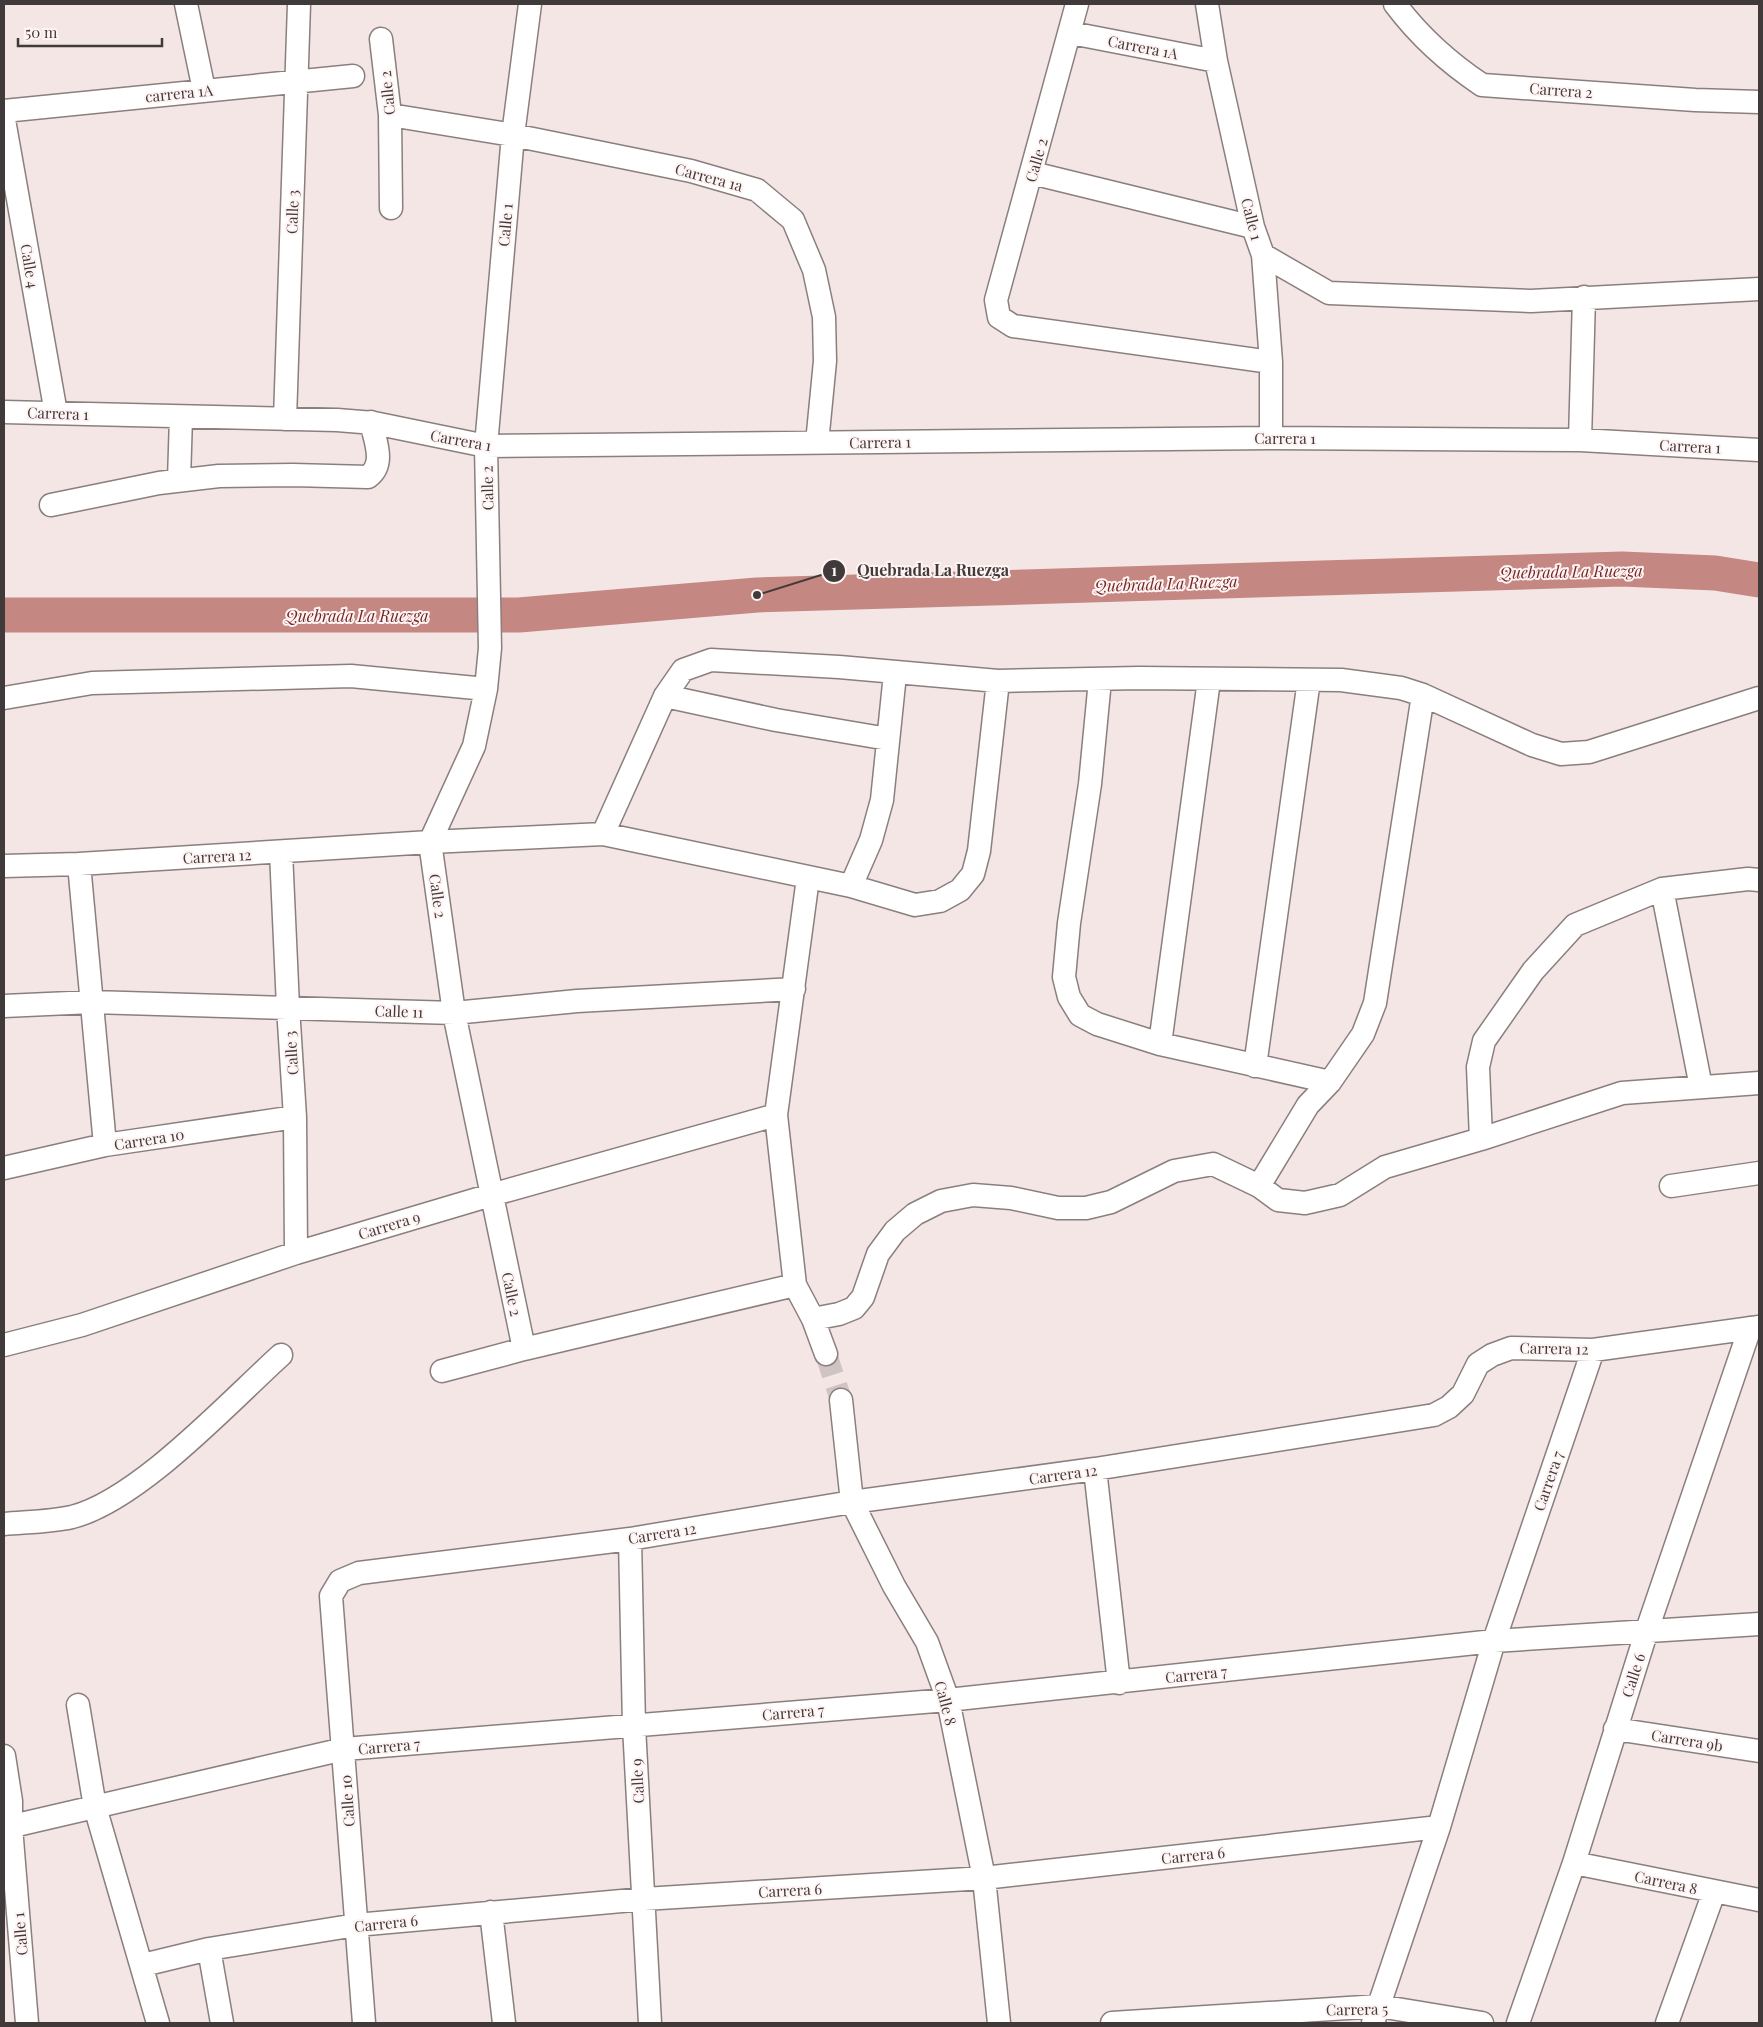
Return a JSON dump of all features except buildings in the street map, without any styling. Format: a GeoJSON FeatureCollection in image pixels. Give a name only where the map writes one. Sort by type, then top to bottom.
{"type":"FeatureCollection","features":[{"type":"Feature","properties":{"kind":"street"},"geometry":{"type":"LineString","coordinates":[[186,4],[204,90]]}},
{"type":"Feature","properties":{"kind":"street","name":"Calle 3"},"geometry":{"type":"LineString","coordinates":[[285,420],[299,4]]}},
{"type":"Feature","properties":{"kind":"street","name":"Calle 1"},"geometry":{"type":"LineString","coordinates":[[486,446],[513,135],[530,4]]}},
{"type":"Feature","properties":{"kind":"street","name":"Calle 2"},"geometry":{"type":"LineString","coordinates":[[1077,4],[1071,33],[996,300],[999,316],[1013,326],[1271,362]]}},
{"type":"Feature","properties":{"kind":"street","name":"Calle 1"},"geometry":{"type":"LineString","coordinates":[[1207,4],[1216,61],[1253,227],[1263,255],[1271,362],[1270,438]]}},
{"type":"Feature","properties":{"kind":"street","name":"Carrera 2"},"geometry":{"type":"LineString","coordinates":[[1395,4],[1408,20],[1455,67],[1482,85],[1695,100],[1759,102]]}},
{"type":"Feature","properties":{"kind":"street","name":"Carrera 1A"},"geometry":{"type":"LineString","coordinates":[[1071,33],[1216,61]]}},
{"type":"Feature","properties":{"kind":"street","name":"Calle 2"},"geometry":{"type":"LineString","coordinates":[[381,39],[390,116],[391,208]]}},
{"type":"Feature","properties":{"kind":"street","name":"carrera 1A"},"geometry":{"type":"LineString","coordinates":[[4,111],[354,76]]}},
{"type":"Feature","properties":{"kind":"street","name":"Carrera 1a"},"geometry":{"type":"LineString","coordinates":[[390,116],[513,135],[691,171],[757,190],[793,220],[814,270],[824,317],[825,361],[816,443]]}},
{"type":"Feature","properties":{"kind":"street","name":"Calle 4"},"geometry":{"type":"LineString","coordinates":[[4,120],[56,413]]}},
{"type":"Feature","properties":{"kind":"street"},"geometry":{"type":"LineString","coordinates":[[1032,173],[1253,227]]}},
{"type":"Feature","properties":{"kind":"street"},"geometry":{"type":"LineString","coordinates":[[1263,255],[1329,293],[1531,301],[1759,289]]}},
{"type":"Feature","properties":{"kind":"street"},"geometry":{"type":"LineString","coordinates":[[1580,440],[1584,298]]}},
{"type":"Feature","properties":{"kind":"street","name":"Carrera 1"},"geometry":{"type":"LineString","coordinates":[[4,412],[371,422],[486,446],[1270,438],[1580,440],[1759,450]]}},
{"type":"Feature","properties":{"kind":"street"},"geometry":{"type":"LineString","coordinates":[[179,480],[181,417]]}},
{"type":"Feature","properties":{"kind":"street"},"geometry":{"type":"LineString","coordinates":[[51,505],[179,480],[284,475],[368,477],[374,472],[378,457],[371,422]]}},
{"type":"Feature","properties":{"kind":"street","name":"Calle 2"},"geometry":{"type":"LineString","coordinates":[[486,446],[490,648],[486,689],[474,746],[430,842],[454,1013],[524,1349]]}},
{"type":"Feature","properties":{"kind":"street"},"geometry":{"type":"LineString","coordinates":[[603,834],[665,696],[683,670],[711,660],[839,667],[895,674],[998,681],[1139,678],[1341,680],[1401,688],[1423,695],[1532,745],[1561,754],[1589,752],[1759,698]]}},
{"type":"Feature","properties":{"kind":"street"},"geometry":{"type":"LineString","coordinates":[[851,886],[871,840],[882,800],[895,674]]}},
{"type":"Feature","properties":{"kind":"street"},"geometry":{"type":"LineString","coordinates":[[4,698],[92,683],[351,676],[486,689]]}},
{"type":"Feature","properties":{"kind":"street"},"geometry":{"type":"LineString","coordinates":[[1100,680],[1090,784],[1069,923],[1064,977],[1069,997],[1080,1015],[1097,1024],[1160,1044],[1330,1082]]}},
{"type":"Feature","properties":{"kind":"street"},"geometry":{"type":"LineString","coordinates":[[1160,1044],[1209,680]]}},
{"type":"Feature","properties":{"kind":"street"},"geometry":{"type":"LineString","coordinates":[[1255,1066],[1309,680]]}},
{"type":"Feature","properties":{"kind":"street","name":"Carrera 12"},"geometry":{"type":"LineString","coordinates":[[4,866],[79,864],[430,842],[603,834],[851,886],[915,905],[940,901],[960,890],[973,874],[979,851],[998,681]]}},
{"type":"Feature","properties":{"kind":"street"},"geometry":{"type":"LineString","coordinates":[[1259,1186],[1308,1105],[1330,1082],[1363,1034],[1375,1003],[1423,695]]}},
{"type":"Feature","properties":{"kind":"street"},"geometry":{"type":"LineString","coordinates":[[665,696],[776,720],[888,739]]}},
{"type":"Feature","properties":{"kind":"street","name":"Calle 3"},"geometry":{"type":"LineString","coordinates":[[281,852],[295,1117],[296,1253]]}},
{"type":"Feature","properties":{"kind":"street"},"geometry":{"type":"LineString","coordinates":[[79,864],[105,1145]]}},
{"type":"Feature","properties":{"kind":"street"},"geometry":{"type":"LineString","coordinates":[[808,878],[776,1115],[795,1284],[813,1319],[826,1354]]}},
{"type":"Feature","properties":{"kind":"street"},"geometry":{"type":"LineString","coordinates":[[1481,1139],[1478,1067],[1484,1041],[1533,971],[1575,925],[1662,889],[1748,879],[1759,880]]}},
{"type":"Feature","properties":{"kind":"street"},"geometry":{"type":"LineString","coordinates":[[1662,889],[1701,1087]]}},
{"type":"Feature","properties":{"kind":"street","name":"Calle 11"},"geometry":{"type":"LineString","coordinates":[[4,1006],[92,1002],[288,1006],[454,1013],[576,1001],[794,989]]}},
{"type":"Feature","properties":{"kind":"street"},"geometry":{"type":"LineString","coordinates":[[813,1319],[840,1314],[854,1308],[863,1297],[878,1254],[895,1231],[915,1214],[941,1202],[973,1195],[1011,1198],[1058,1208],[1086,1208],[1111,1202],[1174,1171],[1213,1164],[1259,1186],[1278,1200],[1305,1203],[1340,1195],[1385,1167],[1481,1139],[1622,1093],[1759,1083]]}},
{"type":"Feature","properties":{"kind":"street","name":"Carrera 9"},"geometry":{"type":"LineString","coordinates":[[4,1345],[82,1325],[296,1253],[491,1195],[776,1115]]}},
{"type":"Feature","properties":{"kind":"street","name":"Carrera 10"},"geometry":{"type":"LineString","coordinates":[[4,1168],[105,1145],[295,1117]]}},
{"type":"Feature","properties":{"kind":"street"},"geometry":{"type":"LineString","coordinates":[[1671,1186],[1759,1173]]}},
{"type":"Feature","properties":{"kind":"street"},"geometry":{"type":"LineString","coordinates":[[442,1371],[524,1349],[795,1284]]}},
{"type":"Feature","properties":{"kind":"street","name":"Carrera 12"},"geometry":{"type":"LineString","coordinates":[[340,1581],[359,1573],[630,1538],[852,1502],[1095,1469],[1434,1415],[1449,1407],[1463,1394],[1478,1364],[1492,1355],[1511,1348],[1593,1350],[1754,1327]]}},
{"type":"Feature","properties":{"kind":"street","name":"Calle 6"},"geometry":{"type":"LineString","coordinates":[[1518,2023],[1574,1863],[1648,1630],[1754,1327]]}},
{"type":"Feature","properties":{"kind":"street","name":"Carrera 7"},"geometry":{"type":"LineString","coordinates":[[1376,2014],[1439,1827],[1494,1641],[1593,1350]]}},
{"type":"Feature","properties":{"kind":"street"},"geometry":{"type":"LineString","coordinates":[[4,1524],[72,1517],[101,1505],[133,1485],[168,1458],[281,1355]]}},
{"type":"Feature","properties":{"kind":"street","name":"Calle 8"},"geometry":{"type":"LineString","coordinates":[[842,1400],[852,1502],[894,1586],[927,1642],[948,1700],[984,1878],[999,2023]]}},
{"type":"Feature","properties":{"kind":"street"},"geometry":{"type":"LineString","coordinates":[[1095,1469],[1119,1683]]}},
{"type":"Feature","properties":{"kind":"street","name":"Calle 9"},"geometry":{"type":"LineString","coordinates":[[630,1538],[634,1726],[650,2023]]}},
{"type":"Feature","properties":{"kind":"street","name":"Calle 10"},"geometry":{"type":"LineString","coordinates":[[340,1581],[332,1596],[364,2023]]}},
{"type":"Feature","properties":{"kind":"street","name":"Carrera 7"},"geometry":{"type":"LineString","coordinates":[[96,1807],[344,1749],[948,1700],[1494,1641],[1759,1624]]}},
{"type":"Feature","properties":{"kind":"street"},"geometry":{"type":"LineString","coordinates":[[78,1705],[96,1807],[111,1864],[143,1965],[158,2023]]}},
{"type":"Feature","properties":{"kind":"street","name":"Carrera 9b"},"geometry":{"type":"LineString","coordinates":[[1615,1729],[1759,1751]]}},
{"type":"Feature","properties":{"kind":"street","name":"Calle 1"},"geometry":{"type":"LineString","coordinates":[[4,1756],[11,1801],[7,1828],[27,2023]]}},
{"type":"Feature","properties":{"kind":"street"},"geometry":{"type":"LineString","coordinates":[[7,1828],[96,1807]]}},
{"type":"Feature","properties":{"kind":"street","name":"Carrera 6"},"geometry":{"type":"LineString","coordinates":[[143,1965],[209,1949],[356,1925],[644,1899],[984,1878],[1439,1827]]}},
{"type":"Feature","properties":{"kind":"street","name":"Carrera 8"},"geometry":{"type":"LineString","coordinates":[[1574,1863],[1759,1900]]}},
{"type":"Feature","properties":{"kind":"street"},"geometry":{"type":"LineString","coordinates":[[1667,2023],[1714,1892]]}},
{"type":"Feature","properties":{"kind":"street"},"geometry":{"type":"LineString","coordinates":[[491,1912],[504,2023]]}},
{"type":"Feature","properties":{"kind":"street"},"geometry":{"type":"LineString","coordinates":[[209,1949],[222,2023]]}},
{"type":"Feature","properties":{"kind":"street","name":"Carrera 5"},"geometry":{"type":"LineString","coordinates":[[1112,2023],[1376,2014],[1482,2023]]}},
{"type":"Feature","properties":{"kind":"waterway","name":"Quebrada La Ruezga"},"geometry":{"type":"LineString","coordinates":[[4,615],[519,615],[757,595],[1622,569],[1715,573],[1759,580]]}},
{"type":"Feature","properties":{"kind":"tunnel"},"geometry":{"type":"LineString","coordinates":[[826,1354],[841,1400]]}},
{"type":"Feature","properties":{"kind":"place","name":"Quebrada La Ruezga"},"geometry":{"type":"Point","coordinates":[757,595]}}]}
